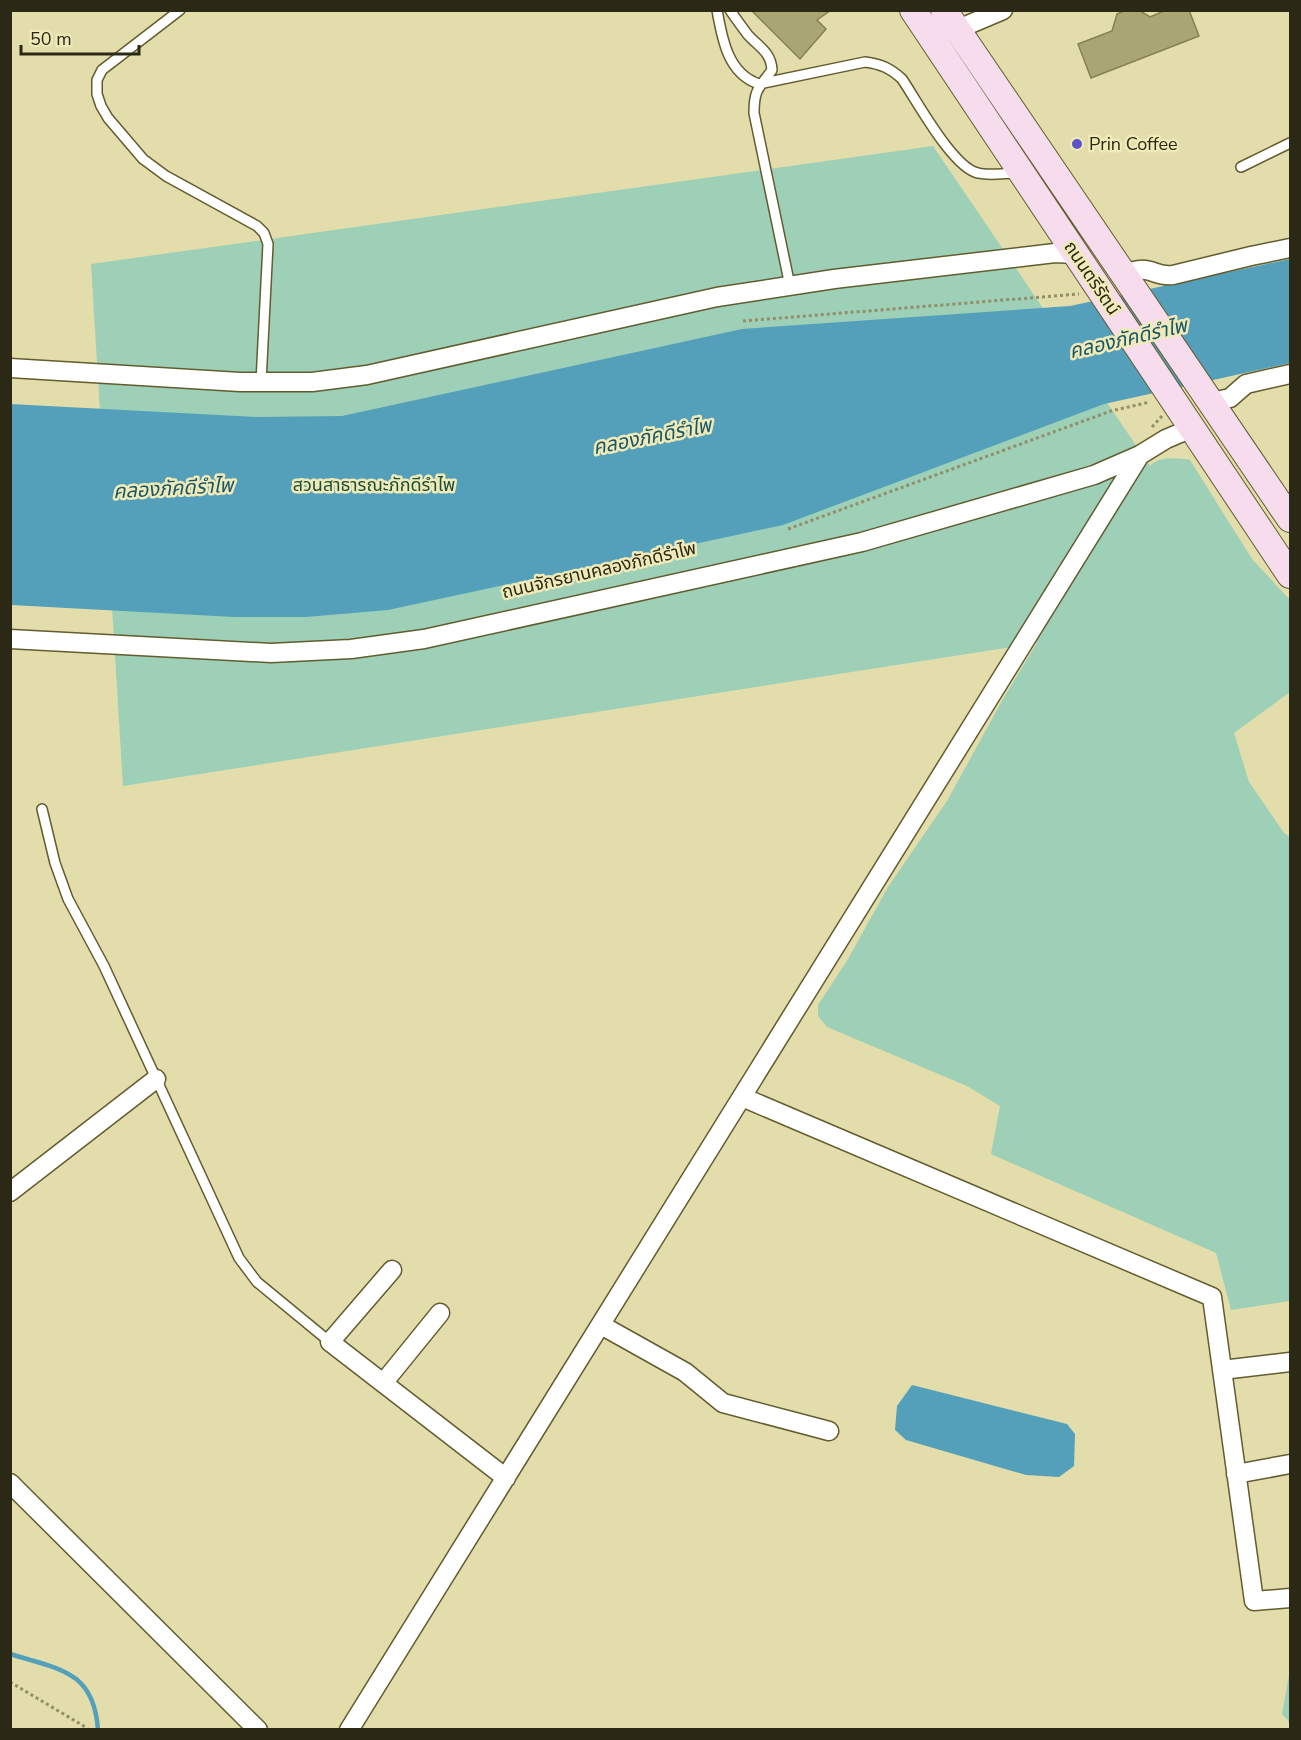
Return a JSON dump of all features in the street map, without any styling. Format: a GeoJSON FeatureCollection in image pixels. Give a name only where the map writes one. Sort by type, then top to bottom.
{"type":"FeatureCollection","features":[{"type":"Feature","properties":{"kind":"main road","name":"ถนนตรีรัตน์"},"geometry":{"type":"LineString","coordinates":[[913,10],[1076,254],[1088,286],[1168,406],[1192,428],[1290,575]]}},
{"type":"Feature","properties":{"kind":"main road","name":"ถนนตรีรัตน์"},"geometry":{"type":"LineString","coordinates":[[950,20],[1290,519]]}},
{"type":"Feature","properties":{"kind":"street"},"geometry":{"type":"LineString","coordinates":[[950,20],[1003,10]]}},
{"type":"Feature","properties":{"kind":"street"},"geometry":{"type":"LineString","coordinates":[[1125,275],[1136,269],[1156,271],[1166,276],[1173,275],[1290,249]]}},
{"type":"Feature","properties":{"kind":"street"},"geometry":{"type":"LineString","coordinates":[[10,368],[261,382],[312,382],[367,375],[717,297],[1055,254],[1076,254]]}},
{"type":"Feature","properties":{"kind":"street"},"geometry":{"type":"LineString","coordinates":[[1212,402],[1230,398],[1246,384],[1290,374]]}},
{"type":"Feature","properties":{"kind":"street"},"geometry":{"type":"LineString","coordinates":[[10,639],[271,653],[351,649],[424,639],[862,542],[1094,475],[1140,455],[1192,428]]}},
{"type":"Feature","properties":{"kind":"street"},"geometry":{"type":"LineString","coordinates":[[349,1730],[1140,455]]}},
{"type":"Feature","properties":{"kind":"street"},"geometry":{"type":"LineString","coordinates":[[10,1192],[156,1079]]}},
{"type":"Feature","properties":{"kind":"street"},"geometry":{"type":"LineString","coordinates":[[742,1097],[1212,1298],[1254,1601],[1290,1598]]}},
{"type":"Feature","properties":{"kind":"street"},"geometry":{"type":"LineString","coordinates":[[392,1270],[330,1342],[506,1478]]}},
{"type":"Feature","properties":{"kind":"street"},"geometry":{"type":"LineString","coordinates":[[384,1382],[440,1312]]}},
{"type":"Feature","properties":{"kind":"street"},"geometry":{"type":"LineString","coordinates":[[601,1325],[685,1372],[723,1403],[829,1431]]}},
{"type":"Feature","properties":{"kind":"street"},"geometry":{"type":"LineString","coordinates":[[1222,1370],[1290,1362]]}},
{"type":"Feature","properties":{"kind":"street"},"geometry":{"type":"LineString","coordinates":[[1236,1474],[1290,1464]]}},
{"type":"Feature","properties":{"kind":"street"},"geometry":{"type":"LineString","coordinates":[[10,1483],[258,1730]]}},
{"type":"Feature","properties":{"kind":"lane"},"geometry":{"type":"LineString","coordinates":[[180,10],[102,70],[97,80],[98,94],[108,118],[143,159],[166,176],[244,217],[264,233],[268,244],[261,382]]}},
{"type":"Feature","properties":{"kind":"lane"},"geometry":{"type":"LineString","coordinates":[[717,10],[722,39],[731,60],[748,81],[759,84],[865,62],[880,64],[902,79],[952,154],[966,168],[978,173],[1022,173]]}},
{"type":"Feature","properties":{"kind":"lane"},"geometry":{"type":"LineString","coordinates":[[730,10],[751,38],[767,52],[772,61],[772,70],[759,84],[754,102],[754,113],[790,286]]}},
{"type":"Feature","properties":{"kind":"lane"},"geometry":{"type":"LineString","coordinates":[[1240,167],[1290,143]]}},
{"type":"Feature","properties":{"kind":"lane"},"geometry":{"type":"LineString","coordinates":[[42,809],[65,890],[104,966],[239,1258],[261,1287],[330,1342]]}},
{"type":"Feature","properties":{"kind":"path"},"geometry":{"type":"LineString","coordinates":[[743,321],[1088,286]]}},
{"type":"Feature","properties":{"kind":"path"},"geometry":{"type":"LineString","coordinates":[[1144,434],[1168,406]]}},
{"type":"Feature","properties":{"kind":"path"},"geometry":{"type":"LineString","coordinates":[[788,529],[1111,411],[1168,406]]}},
{"type":"Feature","properties":{"kind":"path"},"geometry":{"type":"LineString","coordinates":[[10,1682],[87,1730]]}},
{"type":"Feature","properties":{"kind":"green space","name":"สวนสาธารณะภักดีรำไพ"},"geometry":{"type":"Polygon","coordinates":[[[933,146],[1150,466],[1163,459],[1190,460],[1252,559],[1290,600],[1290,692],[1234,733],[1249,782],[1284,833],[1290,837],[1290,1301],[1231,1310],[1216,1253],[991,1154],[1000,1106],[967,1086],[827,1027],[818,1016],[818,1005],[848,959],[888,887],[947,801],[1003,699],[1037,643],[123,786],[91,264],[933,146]]]}},
{"type":"Feature","properties":{"kind":"green space"},"geometry":{"type":"Polygon","coordinates":[[[1290,1669],[1290,1723],[1282,1714],[1290,1669]]]}},
{"type":"Feature","properties":{"kind":"water","name":"คลองภัคดีรำไพ"},"geometry":{"type":"Polygon","coordinates":[[[1290,259],[1290,363],[1104,404],[783,525],[388,610],[306,617],[234,617],[11,605],[10,404],[258,417],[342,416],[742,329],[1070,306],[1290,259]]]}},
{"type":"Feature","properties":{"kind":"water"},"geometry":{"type":"Polygon","coordinates":[[[912,1385],[1067,1424],[1075,1434],[1074,1466],[1059,1477],[1026,1475],[906,1440],[895,1430],[897,1406],[912,1385]]]}},
{"type":"Feature","properties":{"kind":"building"},"geometry":{"type":"Polygon","coordinates":[[[751,10],[831,10],[817,20],[826,29],[800,59],[751,10]]]}},
{"type":"Feature","properties":{"kind":"building"},"geometry":{"type":"Polygon","coordinates":[[[1126,10],[1139,10],[1150,17],[1166,10],[1189,10],[1199,36],[1091,78],[1078,44],[1112,31],[1117,14],[1126,10]]]}},
{"type":"Feature","properties":{"kind":"waterway"},"geometry":{"type":"LineString","coordinates":[[10,1654],[58,1669],[81,1684],[89,1695],[95,1710],[98,1730]]}},
{"type":"Feature","properties":{"kind":"place","name":"Prin Coffee"},"geometry":{"type":"Point","coordinates":[1077,144]}}]}
